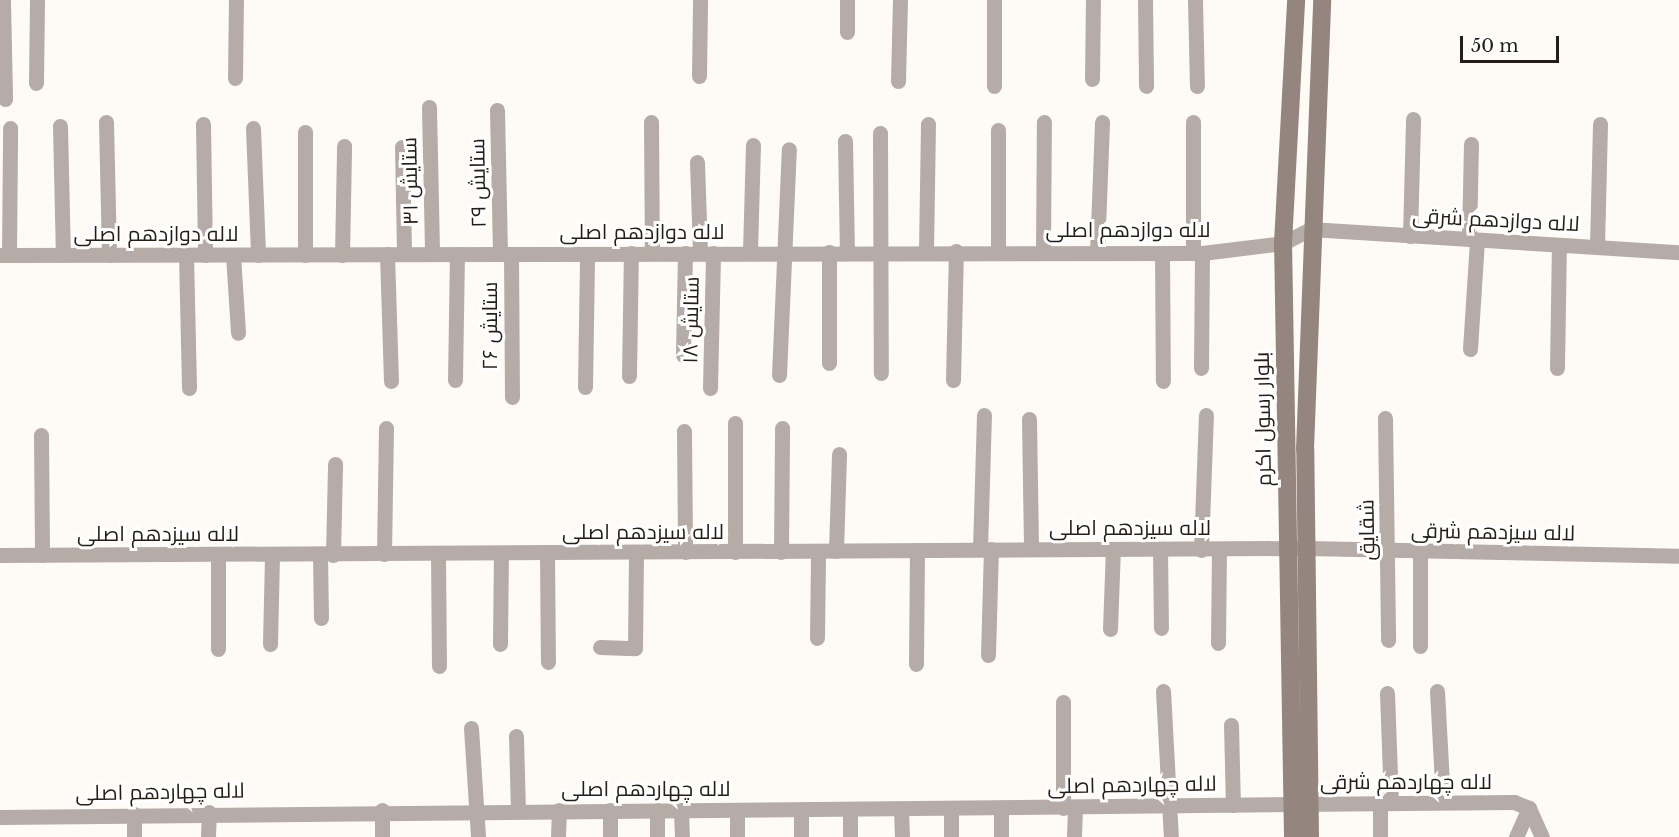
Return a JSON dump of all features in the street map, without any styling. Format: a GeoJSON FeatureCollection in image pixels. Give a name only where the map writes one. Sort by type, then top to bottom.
{"type":"FeatureCollection","features":[{"type":"Feature","properties":{"kind":"main road","name":"بلوار رسول اکرم"},"geometry":{"type":"LineString","coordinates":[[1296,0],[1283,243],[1287,548],[1301,804],[1310,837]]}},
{"type":"Feature","properties":{"kind":"main road","name":"بلوار رسول اکرم"},"geometry":{"type":"LineString","coordinates":[[1293,837],[1301,804],[1310,229],[1322,0]]}},
{"type":"Feature","properties":{"kind":"street"},"geometry":{"type":"LineString","coordinates":[[3,0],[5,99]]}},
{"type":"Feature","properties":{"kind":"street"},"geometry":{"type":"LineString","coordinates":[[36,0],[36,84]]}},
{"type":"Feature","properties":{"kind":"street"},"geometry":{"type":"LineString","coordinates":[[235,78],[236,0]]}},
{"type":"Feature","properties":{"kind":"street"},"geometry":{"type":"LineString","coordinates":[[699,76],[700,0]]}},
{"type":"Feature","properties":{"kind":"street"},"geometry":{"type":"LineString","coordinates":[[847,0],[847,32]]}},
{"type":"Feature","properties":{"kind":"street"},"geometry":{"type":"LineString","coordinates":[[898,81],[900,0]]}},
{"type":"Feature","properties":{"kind":"street"},"geometry":{"type":"LineString","coordinates":[[994,0],[994,86]]}},
{"type":"Feature","properties":{"kind":"street"},"geometry":{"type":"LineString","coordinates":[[1092,79],[1093,0]]}},
{"type":"Feature","properties":{"kind":"street"},"geometry":{"type":"LineString","coordinates":[[1145,0],[1146,86]]}},
{"type":"Feature","properties":{"kind":"street"},"geometry":{"type":"LineString","coordinates":[[1195,0],[1197,86]]}},
{"type":"Feature","properties":{"kind":"street","name":"ستایش ۳۱"},"geometry":{"type":"LineString","coordinates":[[429,107],[432,254]]}},
{"type":"Feature","properties":{"kind":"street","name":"ستایش ۲۹"},"geometry":{"type":"LineString","coordinates":[[497,110],[506,254]]}},
{"type":"Feature","properties":{"kind":"street"},"geometry":{"type":"LineString","coordinates":[[1410,236],[1413,119]]}},
{"type":"Feature","properties":{"kind":"street"},"geometry":{"type":"LineString","coordinates":[[106,122],[109,255]]}},
{"type":"Feature","properties":{"kind":"street"},"geometry":{"type":"LineString","coordinates":[[651,122],[652,253]]}},
{"type":"Feature","properties":{"kind":"street"},"geometry":{"type":"LineString","coordinates":[[1097,252],[1102,122]]}},
{"type":"Feature","properties":{"kind":"street"},"geometry":{"type":"LineString","coordinates":[[1193,122],[1201,368]]}},
{"type":"Feature","properties":{"kind":"street"},"geometry":{"type":"LineString","coordinates":[[1043,252],[1044,123]]}},
{"type":"Feature","properties":{"kind":"street"},"geometry":{"type":"LineString","coordinates":[[203,124],[205,255]]}},
{"type":"Feature","properties":{"kind":"street"},"geometry":{"type":"LineString","coordinates":[[926,250],[928,124]]}},
{"type":"Feature","properties":{"kind":"street"},"geometry":{"type":"LineString","coordinates":[[1597,247],[1600,124]]}},
{"type":"Feature","properties":{"kind":"street"},"geometry":{"type":"LineString","coordinates":[[60,126],[63,255]]}},
{"type":"Feature","properties":{"kind":"street"},"geometry":{"type":"LineString","coordinates":[[5,255],[10,128]]}},
{"type":"Feature","properties":{"kind":"street"},"geometry":{"type":"LineString","coordinates":[[253,128],[258,255]]}},
{"type":"Feature","properties":{"kind":"street"},"geometry":{"type":"LineString","coordinates":[[998,130],[998,251]]}},
{"type":"Feature","properties":{"kind":"street"},"geometry":{"type":"LineString","coordinates":[[305,132],[305,255]]}},
{"type":"Feature","properties":{"kind":"street"},"geometry":{"type":"LineString","coordinates":[[880,133],[877,251],[881,373]]}},
{"type":"Feature","properties":{"kind":"street"},"geometry":{"type":"LineString","coordinates":[[845,141],[847,251]]}},
{"type":"Feature","properties":{"kind":"street"},"geometry":{"type":"LineString","coordinates":[[1470,349],[1473,240],[1472,144]]}},
{"type":"Feature","properties":{"kind":"street"},"geometry":{"type":"LineString","coordinates":[[750,252],[753,145]]}},
{"type":"Feature","properties":{"kind":"street"},"geometry":{"type":"LineString","coordinates":[[342,255],[344,146]]}},
{"type":"Feature","properties":{"kind":"street"},"geometry":{"type":"LineString","coordinates":[[402,147],[404,254]]}},
{"type":"Feature","properties":{"kind":"street"},"geometry":{"type":"LineString","coordinates":[[778,375],[789,149]]}},
{"type":"Feature","properties":{"kind":"street"},"geometry":{"type":"LineString","coordinates":[[683,355],[700,253],[698,162]]}},
{"type":"Feature","properties":{"kind":"street","name":"لاله دوازدهم اصلی"},"geometry":{"type":"LineString","coordinates":[[5,255],[631,254],[926,250],[1198,253],[1283,243],[1310,229]]}},
{"type":"Feature","properties":{"kind":"street","name":"لاله دوازدهم شرقی"},"geometry":{"type":"LineString","coordinates":[[1310,229],[1679,252]]}},
{"type":"Feature","properties":{"kind":"street"},"geometry":{"type":"LineString","coordinates":[[1557,368],[1559,245]]}},
{"type":"Feature","properties":{"kind":"street"},"geometry":{"type":"LineString","coordinates":[[952,380],[956,251]]}},
{"type":"Feature","properties":{"kind":"street"},"geometry":{"type":"LineString","coordinates":[[829,252],[829,363]]}},
{"type":"Feature","properties":{"kind":"street","name":"ستایش ۱۸"},"geometry":{"type":"LineString","coordinates":[[700,253],[710,388]]}},
{"type":"Feature","properties":{"kind":"street"},"geometry":{"type":"LineString","coordinates":[[1162,253],[1163,381]]}},
{"type":"Feature","properties":{"kind":"street"},"geometry":{"type":"LineString","coordinates":[[387,254],[391,381]]}},
{"type":"Feature","properties":{"kind":"street"},"geometry":{"type":"LineString","coordinates":[[455,380],[457,254]]}},
{"type":"Feature","properties":{"kind":"street","name":"ستایش ۲۶"},"geometry":{"type":"LineString","coordinates":[[506,254],[512,397]]}},
{"type":"Feature","properties":{"kind":"street"},"geometry":{"type":"LineString","coordinates":[[585,387],[587,254]]}},
{"type":"Feature","properties":{"kind":"street"},"geometry":{"type":"LineString","coordinates":[[629,376],[631,254]]}},
{"type":"Feature","properties":{"kind":"street"},"geometry":{"type":"LineString","coordinates":[[186,255],[189,388]]}},
{"type":"Feature","properties":{"kind":"street"},"geometry":{"type":"LineString","coordinates":[[233,255],[238,333]]}},
{"type":"Feature","properties":{"kind":"street"},"geometry":{"type":"LineString","coordinates":[[984,415],[988,655]]}},
{"type":"Feature","properties":{"kind":"street"},"geometry":{"type":"LineString","coordinates":[[1201,550],[1206,415]]}},
{"type":"Feature","properties":{"kind":"street","name":"شقایق"},"geometry":{"type":"LineString","coordinates":[[1384,418],[1390,551],[1388,640]]}},
{"type":"Feature","properties":{"kind":"street"},"geometry":{"type":"LineString","coordinates":[[1029,419],[1030,549]]}},
{"type":"Feature","properties":{"kind":"street"},"geometry":{"type":"LineString","coordinates":[[735,423],[735,552]]}},
{"type":"Feature","properties":{"kind":"street"},"geometry":{"type":"LineString","coordinates":[[384,554],[387,428]]}},
{"type":"Feature","properties":{"kind":"street"},"geometry":{"type":"LineString","coordinates":[[781,552],[782,428]]}},
{"type":"Feature","properties":{"kind":"street"},"geometry":{"type":"LineString","coordinates":[[684,431],[686,552]]}},
{"type":"Feature","properties":{"kind":"street"},"geometry":{"type":"LineString","coordinates":[[41,435],[42,555]]}},
{"type":"Feature","properties":{"kind":"street"},"geometry":{"type":"LineString","coordinates":[[836,551],[839,454]]}},
{"type":"Feature","properties":{"kind":"street"},"geometry":{"type":"LineString","coordinates":[[321,618],[335,464]]}},
{"type":"Feature","properties":{"kind":"street","name":"لاله سیزدهم شرقی"},"geometry":{"type":"LineString","coordinates":[[1287,548],[1679,556]]}},
{"type":"Feature","properties":{"kind":"street","name":"لاله سیزدهم اصلی"},"geometry":{"type":"LineString","coordinates":[[0,555],[1287,548]]}},
{"type":"Feature","properties":{"kind":"street"},"geometry":{"type":"LineString","coordinates":[[1110,630],[1113,549]]}},
{"type":"Feature","properties":{"kind":"street"},"geometry":{"type":"LineString","coordinates":[[1160,549],[1161,628]]}},
{"type":"Feature","properties":{"kind":"street"},"geometry":{"type":"LineString","coordinates":[[1218,643],[1219,549]]}},
{"type":"Feature","properties":{"kind":"street"},"geometry":{"type":"LineString","coordinates":[[916,550],[916,664]]}},
{"type":"Feature","properties":{"kind":"street"},"geometry":{"type":"LineString","coordinates":[[817,638],[818,552]]}},
{"type":"Feature","properties":{"kind":"street"},"geometry":{"type":"LineString","coordinates":[[1420,552],[1420,645]]}},
{"type":"Feature","properties":{"kind":"street"},"geometry":{"type":"LineString","coordinates":[[547,553],[548,662]]}},
{"type":"Feature","properties":{"kind":"street"},"geometry":{"type":"LineString","coordinates":[[600,647],[635,648],[636,553]]}},
{"type":"Feature","properties":{"kind":"street"},"geometry":{"type":"LineString","coordinates":[[438,554],[439,666]]}},
{"type":"Feature","properties":{"kind":"street"},"geometry":{"type":"LineString","coordinates":[[500,644],[501,554]]}},
{"type":"Feature","properties":{"kind":"street"},"geometry":{"type":"LineString","coordinates":[[218,555],[218,649]]}},
{"type":"Feature","properties":{"kind":"street"},"geometry":{"type":"LineString","coordinates":[[270,644],[272,555]]}},
{"type":"Feature","properties":{"kind":"street"},"geometry":{"type":"LineString","coordinates":[[1163,691],[1171,837]]}},
{"type":"Feature","properties":{"kind":"street"},"geometry":{"type":"LineString","coordinates":[[1437,691],[1443,802]]}},
{"type":"Feature","properties":{"kind":"street"},"geometry":{"type":"LineString","coordinates":[[1380,837],[1385,803],[1387,693]]}},
{"type":"Feature","properties":{"kind":"street"},"geometry":{"type":"LineString","coordinates":[[1062,702],[1069,808],[1074,837]]}},
{"type":"Feature","properties":{"kind":"street"},"geometry":{"type":"LineString","coordinates":[[1231,725],[1233,805]]}},
{"type":"Feature","properties":{"kind":"street"},"geometry":{"type":"LineString","coordinates":[[471,728],[478,837]]}},
{"type":"Feature","properties":{"kind":"street"},"geometry":{"type":"LineString","coordinates":[[516,736],[518,810]]}},
{"type":"Feature","properties":{"kind":"street","name":"لاله چهاردهم شرقی"},"geometry":{"type":"LineString","coordinates":[[1301,804],[1503,802],[1528,808]]}},
{"type":"Feature","properties":{"kind":"street","name":"لاله چهاردهم اصلی"},"geometry":{"type":"LineString","coordinates":[[0,816],[382,810],[801,810],[1301,804]]}},
{"type":"Feature","properties":{"kind":"street"},"geometry":{"type":"LineString","coordinates":[[1001,808],[1001,837]]}},
{"type":"Feature","properties":{"kind":"street"},"geometry":{"type":"LineString","coordinates":[[1516,837],[1528,808]]}},
{"type":"Feature","properties":{"kind":"street"},"geometry":{"type":"LineString","coordinates":[[1528,808],[1542,837]]}},
{"type":"Feature","properties":{"kind":"street"},"geometry":{"type":"LineString","coordinates":[[850,809],[850,837]]}},
{"type":"Feature","properties":{"kind":"street"},"geometry":{"type":"LineString","coordinates":[[901,809],[902,837]]}},
{"type":"Feature","properties":{"kind":"street"},"geometry":{"type":"LineString","coordinates":[[951,809],[951,837]]}},
{"type":"Feature","properties":{"kind":"street"},"geometry":{"type":"LineString","coordinates":[[382,810],[382,837]]}},
{"type":"Feature","properties":{"kind":"street"},"geometry":{"type":"LineString","coordinates":[[558,837],[559,810]]}},
{"type":"Feature","properties":{"kind":"street"},"geometry":{"type":"LineString","coordinates":[[610,810],[610,837]]}},
{"type":"Feature","properties":{"kind":"street"},"geometry":{"type":"LineString","coordinates":[[657,810],[657,837]]}},
{"type":"Feature","properties":{"kind":"street"},"geometry":{"type":"LineString","coordinates":[[681,810],[682,837]]}},
{"type":"Feature","properties":{"kind":"street"},"geometry":{"type":"LineString","coordinates":[[737,810],[737,837]]}},
{"type":"Feature","properties":{"kind":"street"},"geometry":{"type":"LineString","coordinates":[[801,810],[801,837]]}},
{"type":"Feature","properties":{"kind":"street"},"geometry":{"type":"LineString","coordinates":[[208,812],[208,837]]}},
{"type":"Feature","properties":{"kind":"street"},"geometry":{"type":"LineString","coordinates":[[134,814],[134,837]]}}]}
